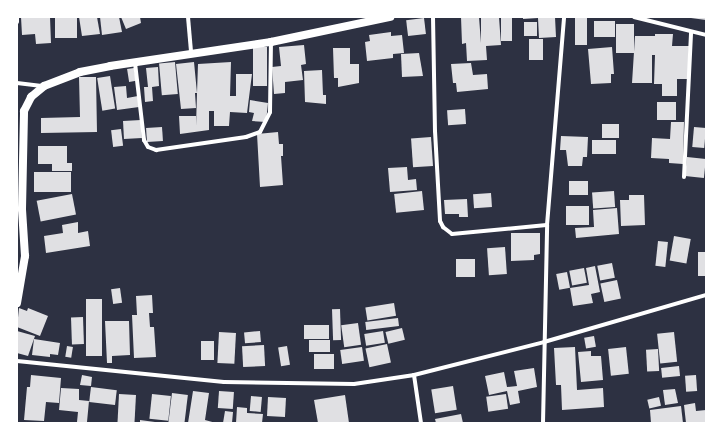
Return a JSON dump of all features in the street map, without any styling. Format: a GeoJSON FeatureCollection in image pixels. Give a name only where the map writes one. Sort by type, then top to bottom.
{"type":"FeatureCollection","features":[{"type":"Feature","properties":{"kind":"main road"},"geometry":{"type":"LineString","coordinates":[[17,303],[25,256],[22,209],[24,111],[31,97],[44,86],[80,72],[191,56],[271,42],[390,17]]}},
{"type":"Feature","properties":{"kind":"street"},"geometry":{"type":"LineString","coordinates":[[17,17],[17,22]]}},
{"type":"Feature","properties":{"kind":"street"},"geometry":{"type":"LineString","coordinates":[[188,17],[191,56]]}},
{"type":"Feature","properties":{"kind":"street"},"geometry":{"type":"LineString","coordinates":[[433,17],[435,131],[440,221],[443,227],[452,234],[547,225]]}},
{"type":"Feature","properties":{"kind":"street"},"geometry":{"type":"LineString","coordinates":[[543,423],[547,225],[564,17]]}},
{"type":"Feature","properties":{"kind":"street"},"geometry":{"type":"LineString","coordinates":[[634,17],[706,35]]}},
{"type":"Feature","properties":{"kind":"street"},"geometry":{"type":"LineString","coordinates":[[684,177],[692,32]]}},
{"type":"Feature","properties":{"kind":"street"},"geometry":{"type":"LineString","coordinates":[[135,63],[144,140],[148,147],[156,150],[246,137],[260,132],[270,112],[271,42]]}},
{"type":"Feature","properties":{"kind":"street"},"geometry":{"type":"LineString","coordinates":[[17,83],[44,86]]}},
{"type":"Feature","properties":{"kind":"street"},"geometry":{"type":"LineString","coordinates":[[17,361],[224,382],[354,384],[414,375],[544,342],[706,295]]}},
{"type":"Feature","properties":{"kind":"street"},"geometry":{"type":"LineString","coordinates":[[414,375],[421,423]]}},
{"type":"Feature","properties":{"kind":"building"},"geometry":{"type":"Polygon","coordinates":[[[21,17],[50,17],[51,43],[36,44],[35,34],[22,35],[21,17]]]}},
{"type":"Feature","properties":{"kind":"building"},"geometry":{"type":"Polygon","coordinates":[[[55,17],[77,17],[77,38],[55,38],[55,17]]]}},
{"type":"Feature","properties":{"kind":"building"},"geometry":{"type":"Polygon","coordinates":[[[79,17],[97,17],[100,34],[82,36],[79,17]]]}},
{"type":"Feature","properties":{"kind":"building"},"geometry":{"type":"Polygon","coordinates":[[[100,17],[119,17],[122,32],[102,35],[100,17]]]}},
{"type":"Feature","properties":{"kind":"building"},"geometry":{"type":"Polygon","coordinates":[[[121,17],[140,17],[141,23],[126,29],[121,17]]]}},
{"type":"Feature","properties":{"kind":"building"},"geometry":{"type":"Polygon","coordinates":[[[461,17],[479,17],[481,43],[481,17],[499,17],[501,45],[486,46],[487,60],[467,61],[466,43],[462,44],[461,17]]]}},
{"type":"Feature","properties":{"kind":"building"},"geometry":{"type":"Polygon","coordinates":[[[501,17],[512,17],[512,41],[501,41],[501,17]]]}},
{"type":"Feature","properties":{"kind":"building"},"geometry":{"type":"Polygon","coordinates":[[[523,17],[555,17],[556,37],[539,38],[538,18],[523,19],[523,17]]]}},
{"type":"Feature","properties":{"kind":"building"},"geometry":{"type":"Polygon","coordinates":[[[575,17],[587,17],[587,45],[575,45],[575,17]]]}},
{"type":"Feature","properties":{"kind":"building"},"geometry":{"type":"Polygon","coordinates":[[[706,17],[706,20],[691,18],[706,17]]]}},
{"type":"Feature","properties":{"kind":"building"},"geometry":{"type":"Polygon","coordinates":[[[424,18],[426,34],[408,36],[406,20],[424,18]]]}},
{"type":"Feature","properties":{"kind":"building"},"geometry":{"type":"Polygon","coordinates":[[[594,21],[615,21],[615,37],[594,37],[594,21]]]}},
{"type":"Feature","properties":{"kind":"building"},"geometry":{"type":"Polygon","coordinates":[[[524,22],[537,22],[537,36],[524,36],[524,22]]]}},
{"type":"Feature","properties":{"kind":"building"},"geometry":{"type":"Polygon","coordinates":[[[616,24],[634,24],[634,53],[616,53],[616,24]]]}},
{"type":"Feature","properties":{"kind":"building"},"geometry":{"type":"Polygon","coordinates":[[[391,32],[391,36],[402,35],[404,53],[393,54],[393,58],[367,61],[365,42],[370,41],[369,35],[391,32]]]}},
{"type":"Feature","properties":{"kind":"building"},"geometry":{"type":"Polygon","coordinates":[[[655,34],[673,34],[672,46],[689,46],[688,79],[677,79],[677,96],[662,96],[662,84],[654,84],[655,55],[652,55],[652,83],[632,83],[635,36],[655,36],[655,34]]]}},
{"type":"Feature","properties":{"kind":"building"},"geometry":{"type":"Polygon","coordinates":[[[529,39],[543,39],[543,60],[529,60],[529,39]]]}},
{"type":"Feature","properties":{"kind":"building"},"geometry":{"type":"Polygon","coordinates":[[[304,45],[306,64],[301,65],[303,80],[285,82],[285,93],[274,94],[272,67],[281,66],[279,47],[304,45]]]}},
{"type":"Feature","properties":{"kind":"building"},"geometry":{"type":"Polygon","coordinates":[[[253,47],[267,47],[267,86],[253,86],[253,47]]]}},
{"type":"Feature","properties":{"kind":"building"},"geometry":{"type":"Polygon","coordinates":[[[612,47],[614,74],[611,74],[611,83],[591,84],[588,49],[612,47]]]}},
{"type":"Feature","properties":{"kind":"building"},"geometry":{"type":"Polygon","coordinates":[[[333,48],[350,48],[350,64],[359,64],[359,83],[338,87],[338,78],[334,78],[333,48]]]}},
{"type":"Feature","properties":{"kind":"building"},"geometry":{"type":"Polygon","coordinates":[[[419,53],[423,76],[402,77],[401,54],[419,53]]]}},
{"type":"Feature","properties":{"kind":"building"},"geometry":{"type":"Polygon","coordinates":[[[175,62],[178,94],[162,95],[159,63],[175,62]]]}},
{"type":"Feature","properties":{"kind":"building"},"geometry":{"type":"Polygon","coordinates":[[[194,62],[197,93],[195,93],[196,108],[181,109],[176,64],[194,62]]]}},
{"type":"Feature","properties":{"kind":"building"},"geometry":{"type":"Polygon","coordinates":[[[231,62],[230,96],[236,96],[236,74],[252,74],[247,113],[230,112],[229,126],[214,126],[214,111],[209,111],[209,130],[180,134],[179,116],[196,116],[196,126],[198,64],[231,62]]]}},
{"type":"Feature","properties":{"kind":"building"},"geometry":{"type":"Polygon","coordinates":[[[471,63],[473,75],[487,74],[488,89],[457,92],[456,83],[453,83],[451,64],[471,63]]]}},
{"type":"Feature","properties":{"kind":"building"},"geometry":{"type":"Polygon","coordinates":[[[158,67],[159,86],[152,87],[153,101],[145,102],[144,87],[148,87],[146,68],[158,67]]]}},
{"type":"Feature","properties":{"kind":"building"},"geometry":{"type":"Polygon","coordinates":[[[134,68],[136,81],[129,82],[127,69],[134,68]]]}},
{"type":"Feature","properties":{"kind":"building"},"geometry":{"type":"Polygon","coordinates":[[[322,70],[323,95],[326,95],[326,104],[305,102],[304,71],[322,70]]]}},
{"type":"Feature","properties":{"kind":"building"},"geometry":{"type":"Polygon","coordinates":[[[110,76],[115,109],[102,111],[97,78],[110,76]]]}},
{"type":"Feature","properties":{"kind":"building"},"geometry":{"type":"Polygon","coordinates":[[[79,77],[96,77],[97,132],[41,133],[41,118],[80,117],[79,77]]]}},
{"type":"Feature","properties":{"kind":"building"},"geometry":{"type":"Polygon","coordinates":[[[126,86],[127,98],[138,96],[139,107],[117,110],[114,87],[126,86]]]}},
{"type":"Feature","properties":{"kind":"building"},"geometry":{"type":"Polygon","coordinates":[[[250,100],[268,103],[266,122],[252,121],[254,113],[249,112],[250,100]]]}},
{"type":"Feature","properties":{"kind":"building"},"geometry":{"type":"Polygon","coordinates":[[[657,102],[676,102],[676,120],[657,120],[657,102]]]}},
{"type":"Feature","properties":{"kind":"building"},"geometry":{"type":"Polygon","coordinates":[[[465,109],[466,124],[448,125],[447,110],[465,109]]]}},
{"type":"Feature","properties":{"kind":"building"},"geometry":{"type":"Polygon","coordinates":[[[141,120],[142,138],[124,139],[123,121],[141,120]]]}},
{"type":"Feature","properties":{"kind":"building"},"geometry":{"type":"Polygon","coordinates":[[[671,122],[684,122],[683,164],[669,163],[669,159],[651,158],[652,138],[670,139],[671,122]]]}},
{"type":"Feature","properties":{"kind":"building"},"geometry":{"type":"Polygon","coordinates":[[[602,124],[619,124],[619,138],[602,138],[602,124]]]}},
{"type":"Feature","properties":{"kind":"building"},"geometry":{"type":"Polygon","coordinates":[[[162,127],[163,141],[147,142],[146,128],[162,127]]]}},
{"type":"Feature","properties":{"kind":"building"},"geometry":{"type":"Polygon","coordinates":[[[694,127],[706,128],[704,148],[692,147],[694,127]]]}},
{"type":"Feature","properties":{"kind":"building"},"geometry":{"type":"Polygon","coordinates":[[[121,129],[123,146],[113,147],[111,130],[121,129]]]}},
{"type":"Feature","properties":{"kind":"building"},"geometry":{"type":"Polygon","coordinates":[[[278,132],[279,144],[283,144],[283,156],[281,156],[283,185],[260,187],[257,134],[278,132]]]}},
{"type":"Feature","properties":{"kind":"building"},"geometry":{"type":"Polygon","coordinates":[[[561,136],[588,137],[587,157],[583,157],[582,166],[568,166],[566,150],[560,150],[561,136]]]}},
{"type":"Feature","properties":{"kind":"building"},"geometry":{"type":"Polygon","coordinates":[[[431,137],[433,166],[413,167],[411,138],[431,137]]]}},
{"type":"Feature","properties":{"kind":"building"},"geometry":{"type":"Polygon","coordinates":[[[592,140],[616,140],[616,154],[592,154],[592,140]]]}},
{"type":"Feature","properties":{"kind":"building"},"geometry":{"type":"Polygon","coordinates":[[[38,146],[67,146],[67,163],[72,163],[72,171],[52,171],[52,164],[38,164],[38,146]]]}},
{"type":"Feature","properties":{"kind":"building"},"geometry":{"type":"Polygon","coordinates":[[[687,157],[706,159],[704,178],[685,176],[687,157]]]}},
{"type":"Feature","properties":{"kind":"building"},"geometry":{"type":"Polygon","coordinates":[[[407,167],[408,180],[416,179],[417,190],[390,192],[388,168],[407,167]]]}},
{"type":"Feature","properties":{"kind":"building"},"geometry":{"type":"Polygon","coordinates":[[[34,172],[71,172],[71,192],[34,192],[34,172]]]}},
{"type":"Feature","properties":{"kind":"building"},"geometry":{"type":"Polygon","coordinates":[[[569,181],[588,181],[588,195],[569,195],[569,181]]]}},
{"type":"Feature","properties":{"kind":"building"},"geometry":{"type":"Polygon","coordinates":[[[422,191],[424,210],[396,213],[394,194],[422,191]]]}},
{"type":"Feature","properties":{"kind":"building"},"geometry":{"type":"Polygon","coordinates":[[[614,191],[615,207],[593,208],[592,193],[614,191]]]}},
{"type":"Feature","properties":{"kind":"building"},"geometry":{"type":"Polygon","coordinates":[[[491,193],[492,207],[474,208],[473,194],[491,193]]]}},
{"type":"Feature","properties":{"kind":"building"},"geometry":{"type":"Polygon","coordinates":[[[72,194],[76,215],[41,221],[37,201],[72,194]]]}},
{"type":"Feature","properties":{"kind":"building"},"geometry":{"type":"Polygon","coordinates":[[[629,195],[644,195],[645,225],[621,226],[620,200],[629,200],[629,195]]]}},
{"type":"Feature","properties":{"kind":"building"},"geometry":{"type":"Polygon","coordinates":[[[467,199],[468,217],[459,217],[459,214],[445,214],[444,200],[467,199]]]}},
{"type":"Feature","properties":{"kind":"building"},"geometry":{"type":"Polygon","coordinates":[[[566,206],[589,206],[589,225],[566,225],[566,206]]]}},
{"type":"Feature","properties":{"kind":"building"},"geometry":{"type":"Polygon","coordinates":[[[617,208],[619,234],[576,238],[575,228],[594,227],[593,210],[617,208]]]}},
{"type":"Feature","properties":{"kind":"building"},"geometry":{"type":"Polygon","coordinates":[[[78,222],[78,233],[88,231],[90,246],[46,253],[44,236],[63,233],[62,225],[78,222]]]}},
{"type":"Feature","properties":{"kind":"building"},"geometry":{"type":"Polygon","coordinates":[[[511,233],[540,233],[540,254],[534,255],[534,260],[511,261],[511,233]]]}},
{"type":"Feature","properties":{"kind":"building"},"geometry":{"type":"Polygon","coordinates":[[[674,236],[691,239],[686,264],[670,261],[674,236]]]}},
{"type":"Feature","properties":{"kind":"building"},"geometry":{"type":"Polygon","coordinates":[[[658,241],[668,242],[665,267],[655,266],[658,241]]]}},
{"type":"Feature","properties":{"kind":"building"},"geometry":{"type":"Polygon","coordinates":[[[505,247],[507,274],[489,275],[487,248],[505,247]]]}},
{"type":"Feature","properties":{"kind":"building"},"geometry":{"type":"Polygon","coordinates":[[[698,252],[706,252],[706,276],[698,276],[698,252]]]}},
{"type":"Feature","properties":{"kind":"building"},"geometry":{"type":"Polygon","coordinates":[[[456,259],[475,259],[475,277],[456,277],[456,259]]]}},
{"type":"Feature","properties":{"kind":"building"},"geometry":{"type":"Polygon","coordinates":[[[612,263],[615,278],[600,281],[597,266],[612,263]]]}},
{"type":"Feature","properties":{"kind":"building"},"geometry":{"type":"Polygon","coordinates":[[[595,266],[600,292],[591,294],[593,303],[573,306],[570,288],[589,285],[586,268],[595,266]]]}},
{"type":"Feature","properties":{"kind":"building"},"geometry":{"type":"Polygon","coordinates":[[[584,268],[587,283],[572,286],[569,271],[584,268]]]}},
{"type":"Feature","properties":{"kind":"building"},"geometry":{"type":"Polygon","coordinates":[[[567,272],[570,288],[559,290],[556,274],[567,272]]]}},
{"type":"Feature","properties":{"kind":"building"},"geometry":{"type":"Polygon","coordinates":[[[617,280],[621,299],[604,302],[600,284],[617,280]]]}},
{"type":"Feature","properties":{"kind":"building"},"geometry":{"type":"Polygon","coordinates":[[[120,288],[122,303],[113,304],[111,289],[120,288]]]}},
{"type":"Feature","properties":{"kind":"building"},"geometry":{"type":"Polygon","coordinates":[[[152,295],[153,313],[149,313],[150,327],[154,327],[156,357],[134,358],[132,315],[137,315],[136,296],[152,295]]]}},
{"type":"Feature","properties":{"kind":"building"},"geometry":{"type":"Polygon","coordinates":[[[86,299],[102,299],[102,356],[86,356],[86,299]]]}},
{"type":"Feature","properties":{"kind":"building"},"geometry":{"type":"Polygon","coordinates":[[[394,303],[396,316],[367,320],[365,308],[394,303]]]}},
{"type":"Feature","properties":{"kind":"building"},"geometry":{"type":"Polygon","coordinates":[[[19,308],[27,311],[28,308],[48,316],[40,336],[17,327],[19,308]]]}},
{"type":"Feature","properties":{"kind":"building"},"geometry":{"type":"Polygon","coordinates":[[[332,309],[340,309],[341,340],[333,340],[332,309]]]}},
{"type":"Feature","properties":{"kind":"building"},"geometry":{"type":"Polygon","coordinates":[[[71,317],[83,317],[84,344],[72,344],[71,317]]]}},
{"type":"Feature","properties":{"kind":"building"},"geometry":{"type":"Polygon","coordinates":[[[398,318],[399,326],[366,330],[365,322],[398,318]]]}},
{"type":"Feature","properties":{"kind":"building"},"geometry":{"type":"Polygon","coordinates":[[[105,321],[129,321],[130,355],[112,356],[112,363],[107,363],[105,321]]]}},
{"type":"Feature","properties":{"kind":"building"},"geometry":{"type":"Polygon","coordinates":[[[358,323],[361,345],[344,347],[341,325],[358,323]]]}},
{"type":"Feature","properties":{"kind":"building"},"geometry":{"type":"Polygon","coordinates":[[[304,325],[329,325],[329,339],[304,339],[304,325]]]}},
{"type":"Feature","properties":{"kind":"building"},"geometry":{"type":"Polygon","coordinates":[[[402,328],[405,340],[388,344],[386,332],[402,328]]]}},
{"type":"Feature","properties":{"kind":"building"},"geometry":{"type":"Polygon","coordinates":[[[17,331],[35,336],[28,356],[17,353],[17,331]]]}},
{"type":"Feature","properties":{"kind":"building"},"geometry":{"type":"Polygon","coordinates":[[[260,331],[261,342],[245,343],[244,332],[260,331]]]}},
{"type":"Feature","properties":{"kind":"building"},"geometry":{"type":"Polygon","coordinates":[[[383,331],[385,343],[366,346],[364,334],[383,331]]]}},
{"type":"Feature","properties":{"kind":"building"},"geometry":{"type":"Polygon","coordinates":[[[219,332],[236,333],[234,364],[217,363],[219,332]]]}},
{"type":"Feature","properties":{"kind":"building"},"geometry":{"type":"Polygon","coordinates":[[[674,332],[677,362],[660,364],[657,334],[674,332]]]}},
{"type":"Feature","properties":{"kind":"building"},"geometry":{"type":"Polygon","coordinates":[[[594,336],[596,347],[586,349],[584,338],[594,336]]]}},
{"type":"Feature","properties":{"kind":"building"},"geometry":{"type":"Polygon","coordinates":[[[34,339],[60,343],[58,355],[50,354],[50,357],[32,355],[34,339]]]}},
{"type":"Feature","properties":{"kind":"building"},"geometry":{"type":"Polygon","coordinates":[[[309,340],[330,340],[330,352],[309,352],[309,340]]]}},
{"type":"Feature","properties":{"kind":"building"},"geometry":{"type":"Polygon","coordinates":[[[201,341],[214,341],[214,360],[201,360],[201,341]]]}},
{"type":"Feature","properties":{"kind":"building"},"geometry":{"type":"Polygon","coordinates":[[[387,344],[391,363],[369,367],[365,349],[387,344]]]}},
{"type":"Feature","properties":{"kind":"building"},"geometry":{"type":"Polygon","coordinates":[[[264,345],[265,366],[243,367],[242,346],[264,345]]]}},
{"type":"Feature","properties":{"kind":"building"},"geometry":{"type":"Polygon","coordinates":[[[67,346],[73,347],[71,358],[65,357],[67,346]]]}},
{"type":"Feature","properties":{"kind":"building"},"geometry":{"type":"Polygon","coordinates":[[[287,346],[290,365],[281,366],[278,347],[287,346]]]}},
{"type":"Feature","properties":{"kind":"building"},"geometry":{"type":"Polygon","coordinates":[[[362,347],[364,361],[342,364],[340,350],[362,347]]]}},
{"type":"Feature","properties":{"kind":"building"},"geometry":{"type":"Polygon","coordinates":[[[575,347],[577,390],[603,388],[604,407],[562,410],[561,385],[556,385],[554,348],[575,347]]]}},
{"type":"Feature","properties":{"kind":"building"},"geometry":{"type":"Polygon","coordinates":[[[626,347],[629,374],[611,376],[608,349],[626,347]]]}},
{"type":"Feature","properties":{"kind":"building"},"geometry":{"type":"Polygon","coordinates":[[[658,349],[659,371],[647,372],[646,350],[658,349]]]}},
{"type":"Feature","properties":{"kind":"building"},"geometry":{"type":"Polygon","coordinates":[[[591,351],[591,356],[601,356],[603,380],[581,382],[578,352],[591,351]]]}},
{"type":"Feature","properties":{"kind":"building"},"geometry":{"type":"Polygon","coordinates":[[[314,354],[334,354],[334,369],[314,369],[314,354]]]}},
{"type":"Feature","properties":{"kind":"building"},"geometry":{"type":"Polygon","coordinates":[[[679,366],[680,376],[662,378],[661,368],[679,366]]]}},
{"type":"Feature","properties":{"kind":"building"},"geometry":{"type":"Polygon","coordinates":[[[534,368],[537,387],[518,391],[520,403],[510,405],[507,391],[489,395],[485,376],[504,372],[507,387],[517,386],[514,371],[534,368]]]}},
{"type":"Feature","properties":{"kind":"building"},"geometry":{"type":"Polygon","coordinates":[[[31,375],[61,378],[59,403],[46,402],[44,421],[24,420],[27,387],[30,387],[31,375]]]}},
{"type":"Feature","properties":{"kind":"building"},"geometry":{"type":"Polygon","coordinates":[[[82,375],[92,377],[91,386],[80,385],[82,375]]]}},
{"type":"Feature","properties":{"kind":"building"},"geometry":{"type":"Polygon","coordinates":[[[696,375],[697,391],[686,392],[685,376],[696,375]]]}},
{"type":"Feature","properties":{"kind":"building"},"geometry":{"type":"Polygon","coordinates":[[[453,386],[457,410],[435,413],[431,389],[453,386]]]}},
{"type":"Feature","properties":{"kind":"building"},"geometry":{"type":"Polygon","coordinates":[[[91,387],[117,390],[115,405],[89,402],[91,387]]]}},
{"type":"Feature","properties":{"kind":"building"},"geometry":{"type":"Polygon","coordinates":[[[61,388],[79,389],[79,400],[89,401],[87,422],[77,422],[78,412],[59,410],[61,388]]]}},
{"type":"Feature","properties":{"kind":"building"},"geometry":{"type":"Polygon","coordinates":[[[675,389],[678,403],[665,405],[663,390],[675,389]]]}},
{"type":"Feature","properties":{"kind":"building"},"geometry":{"type":"Polygon","coordinates":[[[193,391],[209,393],[205,420],[216,423],[188,423],[193,391]]]}},
{"type":"Feature","properties":{"kind":"building"},"geometry":{"type":"Polygon","coordinates":[[[219,391],[234,392],[233,409],[218,408],[219,391]]]}},
{"type":"Feature","properties":{"kind":"building"},"geometry":{"type":"Polygon","coordinates":[[[172,393],[188,395],[184,423],[168,423],[172,393]]]}},
{"type":"Feature","properties":{"kind":"building"},"geometry":{"type":"Polygon","coordinates":[[[119,394],[136,395],[135,423],[117,423],[119,394]]]}},
{"type":"Feature","properties":{"kind":"building"},"geometry":{"type":"Polygon","coordinates":[[[152,394],[171,396],[168,421],[149,419],[152,394]]]}},
{"type":"Feature","properties":{"kind":"building"},"geometry":{"type":"Polygon","coordinates":[[[506,394],[508,409],[488,412],[486,397],[506,394]]]}},
{"type":"Feature","properties":{"kind":"building"},"geometry":{"type":"Polygon","coordinates":[[[345,395],[349,423],[318,423],[314,400],[345,395]]]}},
{"type":"Feature","properties":{"kind":"building"},"geometry":{"type":"Polygon","coordinates":[[[251,396],[262,397],[261,412],[250,411],[251,396]]]}},
{"type":"Feature","properties":{"kind":"building"},"geometry":{"type":"Polygon","coordinates":[[[268,397],[286,398],[285,417],[267,416],[268,397]]]}},
{"type":"Feature","properties":{"kind":"building"},"geometry":{"type":"Polygon","coordinates":[[[659,397],[661,406],[649,408],[647,400],[659,397]]]}},
{"type":"Feature","properties":{"kind":"building"},"geometry":{"type":"Polygon","coordinates":[[[695,403],[696,411],[706,410],[706,423],[686,423],[684,405],[695,403]]]}},
{"type":"Feature","properties":{"kind":"building"},"geometry":{"type":"Polygon","coordinates":[[[681,406],[683,423],[651,423],[650,410],[681,406]]]}},
{"type":"Feature","properties":{"kind":"building"},"geometry":{"type":"Polygon","coordinates":[[[237,407],[247,408],[247,413],[263,414],[262,423],[236,423],[237,407]]]}},
{"type":"Feature","properties":{"kind":"building"},"geometry":{"type":"Polygon","coordinates":[[[225,411],[233,412],[232,423],[223,423],[225,411]]]}},
{"type":"Feature","properties":{"kind":"building"},"geometry":{"type":"Polygon","coordinates":[[[461,414],[463,423],[436,423],[435,419],[461,414]]]}},
{"type":"Feature","properties":{"kind":"building"},"geometry":{"type":"Polygon","coordinates":[[[140,420],[155,422],[155,423],[140,423],[140,420]]]}}]}
